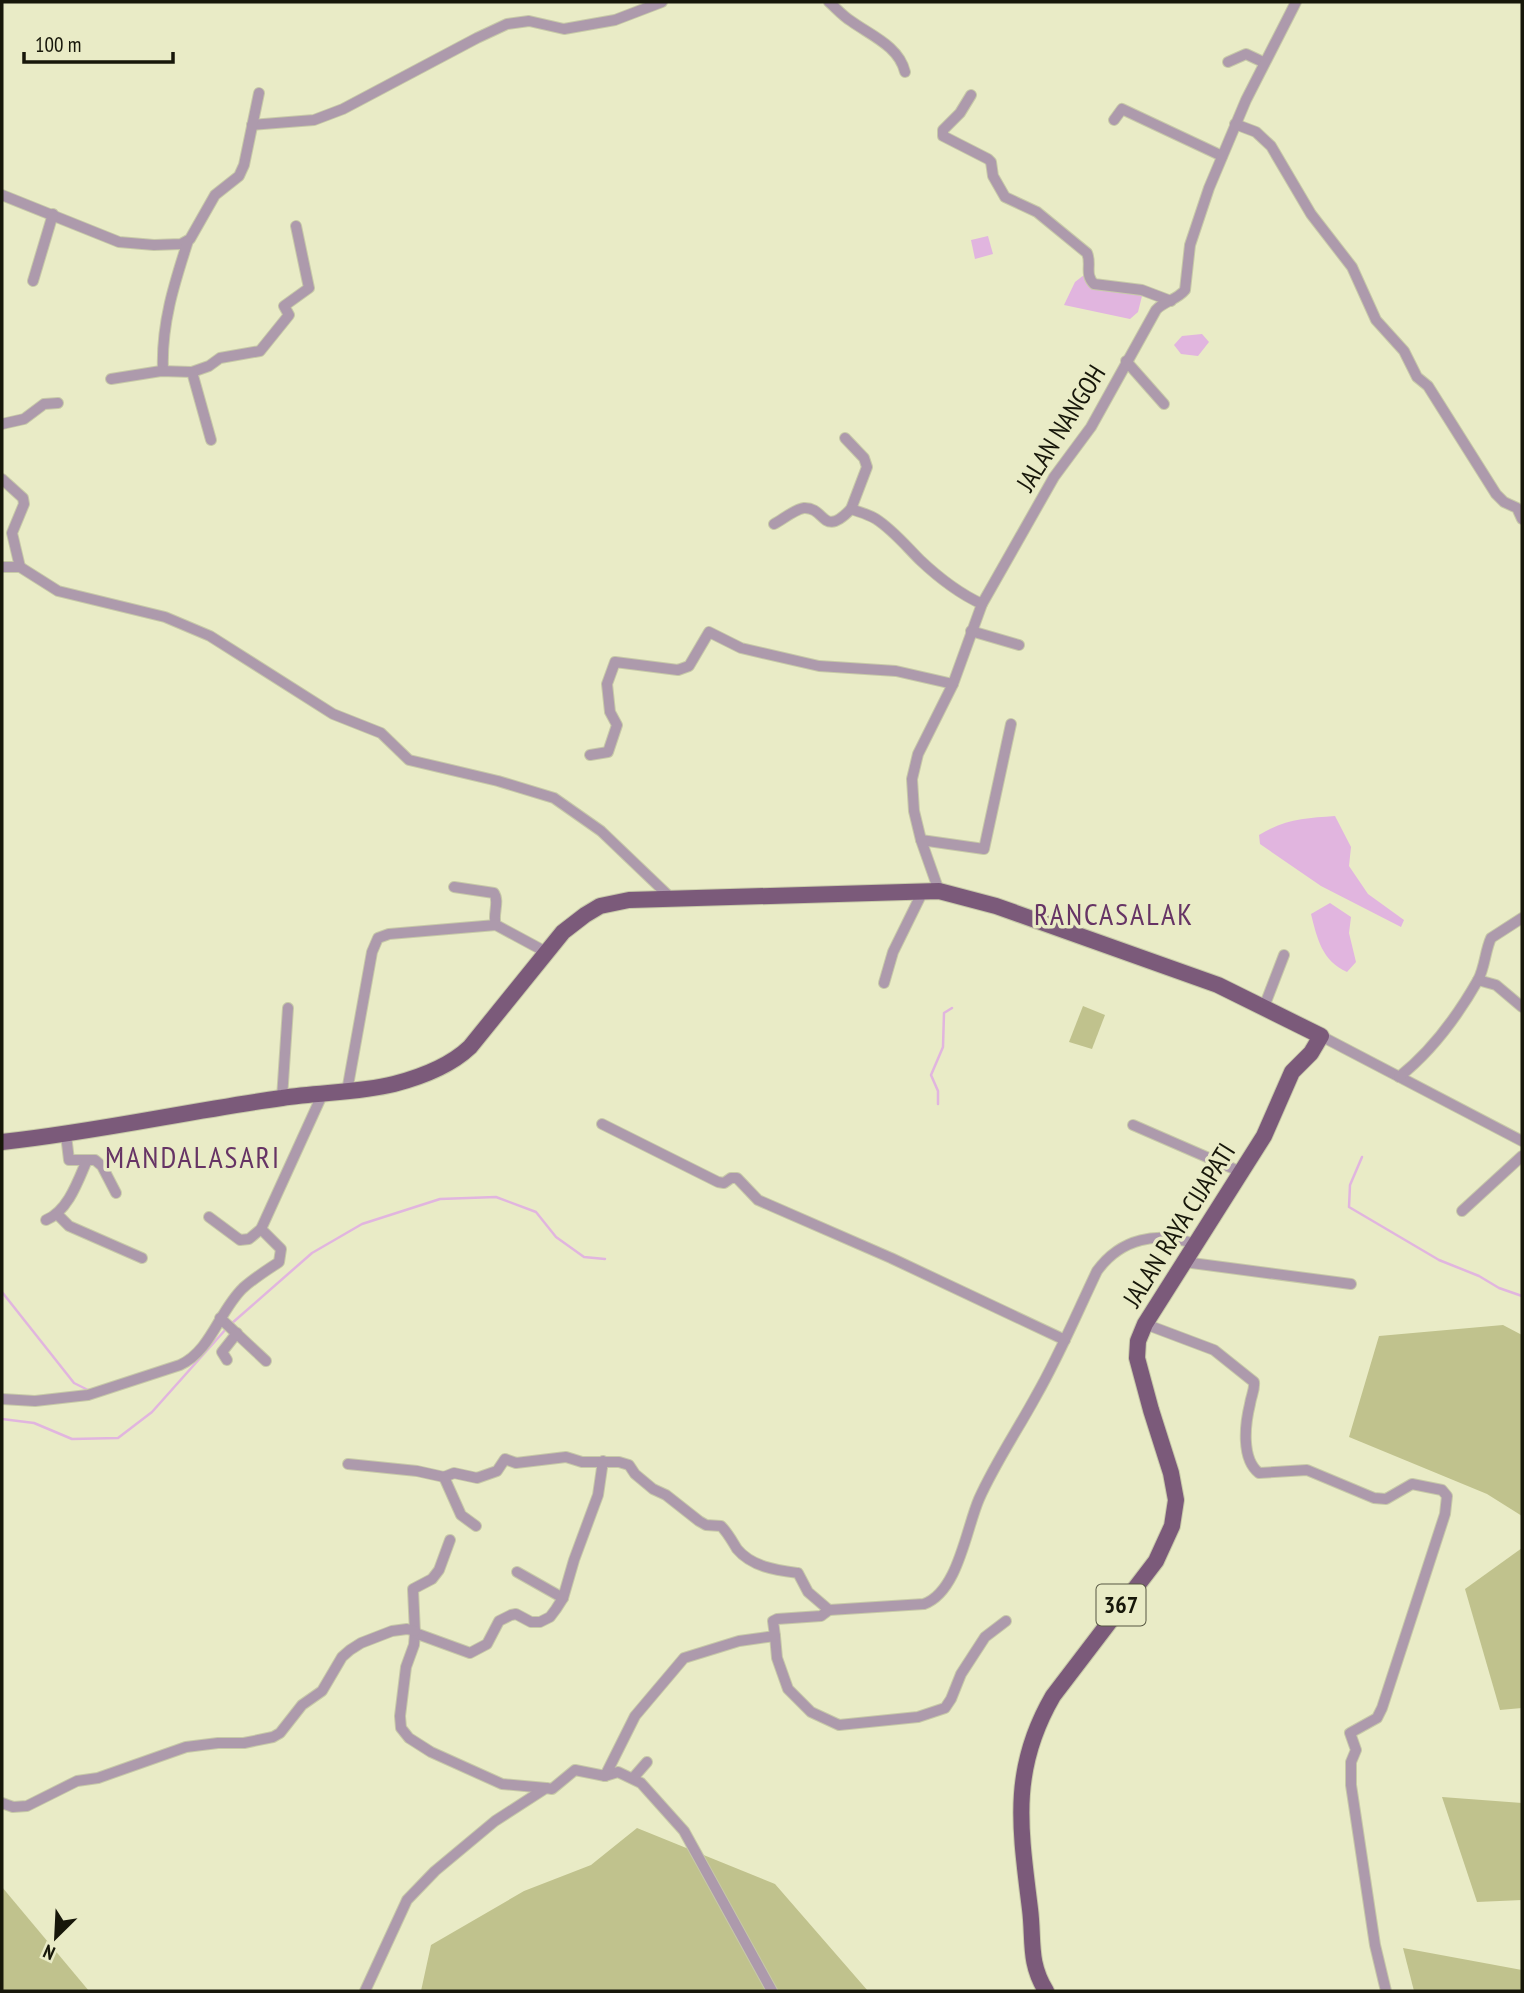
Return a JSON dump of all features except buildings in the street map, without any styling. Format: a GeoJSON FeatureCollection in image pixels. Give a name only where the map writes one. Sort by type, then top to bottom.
{"type":"FeatureCollection","features":[{"type":"Feature","properties":{"kind":"main road"},"geometry":{"type":"LineString","coordinates":[[5,1142],[66,1135],[282,1098],[393,1084],[453,1062],[470,1048],[563,932],[600,906],[629,900],[931,891],[996,906],[1218,985],[1321,1036]]}},
{"type":"Feature","properties":{"kind":"main road","name":"JALAN RAYA CIJAPATI"},"geometry":{"type":"LineString","coordinates":[[1046,1991],[1032,1960],[1030,1911],[1024,1870],[1020,1814],[1028,1750],[1039,1719],[1053,1696],[1156,1561],[1172,1526],[1176,1500],[1171,1473],[1137,1358],[1138,1341],[1145,1324],[1224,1202],[1235,1169],[1264,1136],[1292,1072],[1315,1048],[1321,1036]]}},
{"type":"Feature","properties":{"kind":"street"},"geometry":{"type":"LineString","coordinates":[[252,125],[314,120],[333,113],[506,24],[528,21],[564,29],[615,20],[662,2]]}},
{"type":"Feature","properties":{"kind":"street"},"geometry":{"type":"LineString","coordinates":[[829,2],[892,50],[905,72]]}},
{"type":"Feature","properties":{"kind":"street","name":"JALAN NANGOH"},"geometry":{"type":"LineString","coordinates":[[931,891],[914,811],[914,770],[921,748],[953,684],[982,604],[1043,496],[1091,426],[1156,310],[1161,304],[1171,301],[1185,290],[1190,245],[1222,156],[1263,62],[1296,2]]}},
{"type":"Feature","properties":{"kind":"street"},"geometry":{"type":"LineString","coordinates":[[1227,62],[1246,54],[1263,62]]}},
{"type":"Feature","properties":{"kind":"street"},"geometry":{"type":"LineString","coordinates":[[2,195],[119,242],[181,244],[198,228],[215,195],[239,176],[244,165],[259,93]]}},
{"type":"Feature","properties":{"kind":"street"},"geometry":{"type":"LineString","coordinates":[[971,95],[960,113],[943,130],[943,136],[988,159],[993,176],[1005,197],[1037,212],[1087,253],[1090,258],[1087,269],[1094,284],[1142,290],[1171,301]]}},
{"type":"Feature","properties":{"kind":"street"},"geometry":{"type":"LineString","coordinates":[[1114,120],[1122,110],[1222,156]]}},
{"type":"Feature","properties":{"kind":"street"},"geometry":{"type":"LineString","coordinates":[[1235,124],[1256,132],[1270,146],[1311,214],[1352,267],[1376,320],[1404,351],[1417,377],[1428,386],[1496,494],[1504,502],[1517,508],[1522,519]]}},
{"type":"Feature","properties":{"kind":"street"},"geometry":{"type":"LineString","coordinates":[[33,281],[53,214]]}},
{"type":"Feature","properties":{"kind":"street"},"geometry":{"type":"LineString","coordinates":[[111,379],[163,371],[192,372],[209,366],[220,358],[260,351],[289,315],[284,306],[309,288],[296,226]]}},
{"type":"Feature","properties":{"kind":"street"},"geometry":{"type":"LineString","coordinates":[[163,371],[162,344],[170,296],[188,240]]}},
{"type":"Feature","properties":{"kind":"street"},"geometry":{"type":"LineString","coordinates":[[1126,361],[1164,404]]}},
{"type":"Feature","properties":{"kind":"street"},"geometry":{"type":"LineString","coordinates":[[192,372],[211,440]]}},
{"type":"Feature","properties":{"kind":"street"},"geometry":{"type":"LineString","coordinates":[[2,424],[24,419],[44,404],[58,403]]}},
{"type":"Feature","properties":{"kind":"street"},"geometry":{"type":"LineString","coordinates":[[774,524],[802,508],[832,522],[851,509],[867,467],[864,458],[845,438]]}},
{"type":"Feature","properties":{"kind":"street"},"geometry":{"type":"LineString","coordinates":[[2,479],[23,498],[24,504],[12,533],[20,567]]}},
{"type":"Feature","properties":{"kind":"street"},"geometry":{"type":"LineString","coordinates":[[851,509],[876,519],[900,538],[938,577],[982,604]]}},
{"type":"Feature","properties":{"kind":"street"},"geometry":{"type":"LineString","coordinates":[[2,567],[20,567],[58,591],[165,617],[210,636],[333,714],[381,733],[410,760],[498,781],[554,798],[601,831],[670,897]]}},
{"type":"Feature","properties":{"kind":"street"},"geometry":{"type":"LineString","coordinates":[[971,631],[1019,645]]}},
{"type":"Feature","properties":{"kind":"street"},"geometry":{"type":"LineString","coordinates":[[590,755],[608,752],[616,730],[617,724],[610,712],[607,684],[615,662],[677,670],[685,668],[689,666],[709,632],[740,648],[819,666],[896,671],[953,684]]}},
{"type":"Feature","properties":{"kind":"street"},"geometry":{"type":"LineString","coordinates":[[921,840],[984,849],[1011,724]]}},
{"type":"Feature","properties":{"kind":"street"},"geometry":{"type":"LineString","coordinates":[[454,887],[496,895],[496,925]]}},
{"type":"Feature","properties":{"kind":"street"},"geometry":{"type":"LineString","coordinates":[[884,983],[893,952],[931,891]]}},
{"type":"Feature","properties":{"kind":"street"},"geometry":{"type":"LineString","coordinates":[[1399,1077],[1422,1058],[1453,1021],[1478,980],[1491,938],[1522,918]]}},
{"type":"Feature","properties":{"kind":"street"},"geometry":{"type":"LineString","coordinates":[[347,1091],[372,952],[378,938],[389,934],[496,925],[546,952]]}},
{"type":"Feature","properties":{"kind":"street"},"geometry":{"type":"LineString","coordinates":[[1264,1007],[1284,955]]}},
{"type":"Feature","properties":{"kind":"street"},"geometry":{"type":"LineString","coordinates":[[1478,980],[1496,985],[1522,1007]]}},
{"type":"Feature","properties":{"kind":"street"},"geometry":{"type":"LineString","coordinates":[[282,1098],[288,1008]]}},
{"type":"Feature","properties":{"kind":"street"},"geometry":{"type":"LineString","coordinates":[[1321,1036],[1522,1141]]}},
{"type":"Feature","properties":{"kind":"street"},"geometry":{"type":"LineString","coordinates":[[209,1217],[240,1240],[249,1239],[261,1229],[323,1093]]}},
{"type":"Feature","properties":{"kind":"street"},"geometry":{"type":"LineString","coordinates":[[602,1124],[718,1182],[724,1183],[731,1178],[737,1178],[758,1200],[891,1258],[1065,1340]]}},
{"type":"Feature","properties":{"kind":"street"},"geometry":{"type":"LineString","coordinates":[[1133,1125],[1235,1169]]}},
{"type":"Feature","properties":{"kind":"street"},"geometry":{"type":"LineString","coordinates":[[66,1135],[69,1160],[95,1160],[102,1166],[116,1193]]}},
{"type":"Feature","properties":{"kind":"street"},"geometry":{"type":"LineString","coordinates":[[1462,1211],[1522,1156]]}},
{"type":"Feature","properties":{"kind":"street"},"geometry":{"type":"LineString","coordinates":[[46,1220],[65,1204],[87,1160]]}},
{"type":"Feature","properties":{"kind":"street"},"geometry":{"type":"LineString","coordinates":[[57,1213],[69,1226],[142,1258]]}},
{"type":"Feature","properties":{"kind":"street"},"geometry":{"type":"LineString","coordinates":[[2,1399],[35,1401],[88,1395],[194,1358],[243,1288],[281,1259],[281,1250],[261,1229]]}},
{"type":"Feature","properties":{"kind":"street"},"geometry":{"type":"LineString","coordinates":[[1006,1621],[985,1637],[961,1674],[951,1699],[944,1708],[918,1717],[839,1725],[810,1712],[788,1689],[777,1658],[773,1625],[775,1620],[821,1616],[829,1610],[923,1604],[942,1592],[968,1536],[979,1500],[1065,1340],[1097,1271],[1107,1258],[1136,1242],[1155,1236],[1178,1238],[1195,1244]]}},
{"type":"Feature","properties":{"kind":"street"},"geometry":{"type":"LineString","coordinates":[[1184,1262],[1351,1284]]}},
{"type":"Feature","properties":{"kind":"street"},"geometry":{"type":"LineString","coordinates":[[223,1320],[267,1361]]}},
{"type":"Feature","properties":{"kind":"street"},"geometry":{"type":"LineString","coordinates":[[1145,1324],[1214,1350],[1253,1380],[1255,1387],[1247,1421],[1247,1443],[1248,1459],[1258,1473],[1307,1470],[1374,1498],[1386,1499],[1412,1484],[1442,1490],[1447,1496],[1445,1514],[1382,1708],[1377,1718],[1350,1733],[1356,1749],[1352,1762],[1351,1785],[1375,1945],[1386,1991]]}},
{"type":"Feature","properties":{"kind":"street"},"geometry":{"type":"LineString","coordinates":[[228,1360],[222,1352],[235,1332]]}},
{"type":"Feature","properties":{"kind":"street"},"geometry":{"type":"LineString","coordinates":[[348,1464],[416,1471],[444,1477],[454,1473],[477,1478],[497,1471],[505,1459],[516,1463],[566,1457],[582,1462],[603,1461],[629,1465],[635,1474],[653,1489],[666,1495],[699,1521],[706,1525],[721,1526],[739,1550],[752,1561],[765,1567],[798,1573],[807,1592],[829,1610]]}},
{"type":"Feature","properties":{"kind":"street"},"geometry":{"type":"LineString","coordinates":[[2,1803],[13,1807],[27,1806],[66,1786],[98,1778],[186,1747],[244,1743],[277,1736],[302,1705],[322,1691],[342,1657],[350,1650],[393,1631],[407,1629],[470,1653],[487,1644],[495,1628],[504,1619],[516,1614],[530,1622],[540,1622],[550,1617],[563,1598],[598,1495],[603,1461]]}},
{"type":"Feature","properties":{"kind":"street"},"geometry":{"type":"LineString","coordinates":[[444,1477],[461,1515],[476,1526]]}},
{"type":"Feature","properties":{"kind":"street"},"geometry":{"type":"LineString","coordinates":[[450,1540],[439,1570],[432,1579],[413,1589],[415,1632],[411,1656],[406,1667],[399,1723],[405,1733],[431,1752],[502,1784],[552,1789],[575,1770],[604,1776],[618,1772],[633,1778],[662,1803],[684,1831],[772,1991]]}},
{"type":"Feature","properties":{"kind":"street"},"geometry":{"type":"LineString","coordinates":[[517,1572],[563,1598]]}},
{"type":"Feature","properties":{"kind":"street"},"geometry":{"type":"LineString","coordinates":[[604,1776],[635,1716],[684,1658],[739,1641],[775,1636]]}},
{"type":"Feature","properties":{"kind":"street"},"geometry":{"type":"LineString","coordinates":[[633,1778],[647,1762]]}},
{"type":"Feature","properties":{"kind":"street"},"geometry":{"type":"LineString","coordinates":[[366,1991],[407,1900],[435,1871],[495,1821],[547,1788]]}},
{"type":"Feature","properties":{"kind":"green space"},"geometry":{"type":"Polygon","coordinates":[[[1083,1006],[1105,1015],[1092,1049],[1069,1042],[1083,1006]]]}},
{"type":"Feature","properties":{"kind":"green space"},"geometry":{"type":"Polygon","coordinates":[[[1503,1325],[1522,1335],[1522,1516],[1487,1494],[1349,1437],[1379,1336],[1503,1325]]]}},
{"type":"Feature","properties":{"kind":"green space"},"geometry":{"type":"Polygon","coordinates":[[[1522,1548],[1522,1708],[1500,1710],[1465,1589],[1522,1548]]]}},
{"type":"Feature","properties":{"kind":"green space"},"geometry":{"type":"Polygon","coordinates":[[[1442,1797],[1522,1803],[1522,1900],[1477,1902],[1442,1797]]]}},
{"type":"Feature","properties":{"kind":"green space"},"geometry":{"type":"Polygon","coordinates":[[[637,1828],[775,1884],[868,1991],[421,1991],[431,1945],[524,1891],[591,1865],[637,1828]]]}},
{"type":"Feature","properties":{"kind":"green space"},"geometry":{"type":"Polygon","coordinates":[[[2,1887],[89,1991],[2,1991],[2,1887]]]}},
{"type":"Feature","properties":{"kind":"green space"},"geometry":{"type":"Polygon","coordinates":[[[1403,1948],[1522,1970],[1522,1991],[1414,1991],[1403,1948]]]}},
{"type":"Feature","properties":{"kind":"shaded area"},"geometry":{"type":"Polygon","coordinates":[[[988,236],[993,254],[975,259],[971,240],[988,236]]]}},
{"type":"Feature","properties":{"kind":"shaded area"},"geometry":{"type":"Polygon","coordinates":[[[1084,275],[1142,296],[1138,312],[1130,319],[1064,305],[1075,282],[1084,275]]]}},
{"type":"Feature","properties":{"kind":"shaded area"},"geometry":{"type":"Polygon","coordinates":[[[1202,334],[1209,342],[1198,356],[1181,354],[1174,345],[1182,336],[1202,334]]]}},
{"type":"Feature","properties":{"kind":"shaded area"},"geometry":{"type":"Polygon","coordinates":[[[1335,816],[1351,847],[1349,866],[1368,894],[1404,920],[1401,927],[1321,886],[1260,844],[1259,835],[1287,822],[1335,816]]]}},
{"type":"Feature","properties":{"kind":"shaded area"},"geometry":{"type":"Polygon","coordinates":[[[1330,903],[1351,917],[1349,933],[1356,962],[1347,972],[1326,955],[1318,940],[1311,914],[1330,903]]]}},
{"type":"Feature","properties":{"kind":"waterway"},"geometry":{"type":"LineString","coordinates":[[938,1104],[938,1091],[931,1075],[943,1047],[944,1013],[952,1008]]}},
{"type":"Feature","properties":{"kind":"waterway"},"geometry":{"type":"LineString","coordinates":[[1362,1157],[1350,1185],[1349,1207],[1439,1260],[1522,1296]]}},
{"type":"Feature","properties":{"kind":"waterway"},"geometry":{"type":"LineString","coordinates":[[231,1324],[312,1253],[362,1224],[440,1199],[496,1197],[536,1212],[556,1237],[584,1257],[605,1259]]}},
{"type":"Feature","properties":{"kind":"waterway"},"geometry":{"type":"LineString","coordinates":[[2,1292],[74,1383],[90,1391]]}},
{"type":"Feature","properties":{"kind":"waterway"},"geometry":{"type":"LineString","coordinates":[[2,1419],[34,1423],[72,1439],[118,1438],[152,1412],[226,1329]]}},
{"type":"Feature","properties":{"kind":"district","name":"RANCASALAK"},"geometry":{"type":"Point","coordinates":[1114,915]}},
{"type":"Feature","properties":{"kind":"district","name":"MANDALASARI"},"geometry":{"type":"Point","coordinates":[193,1158]}}]}
